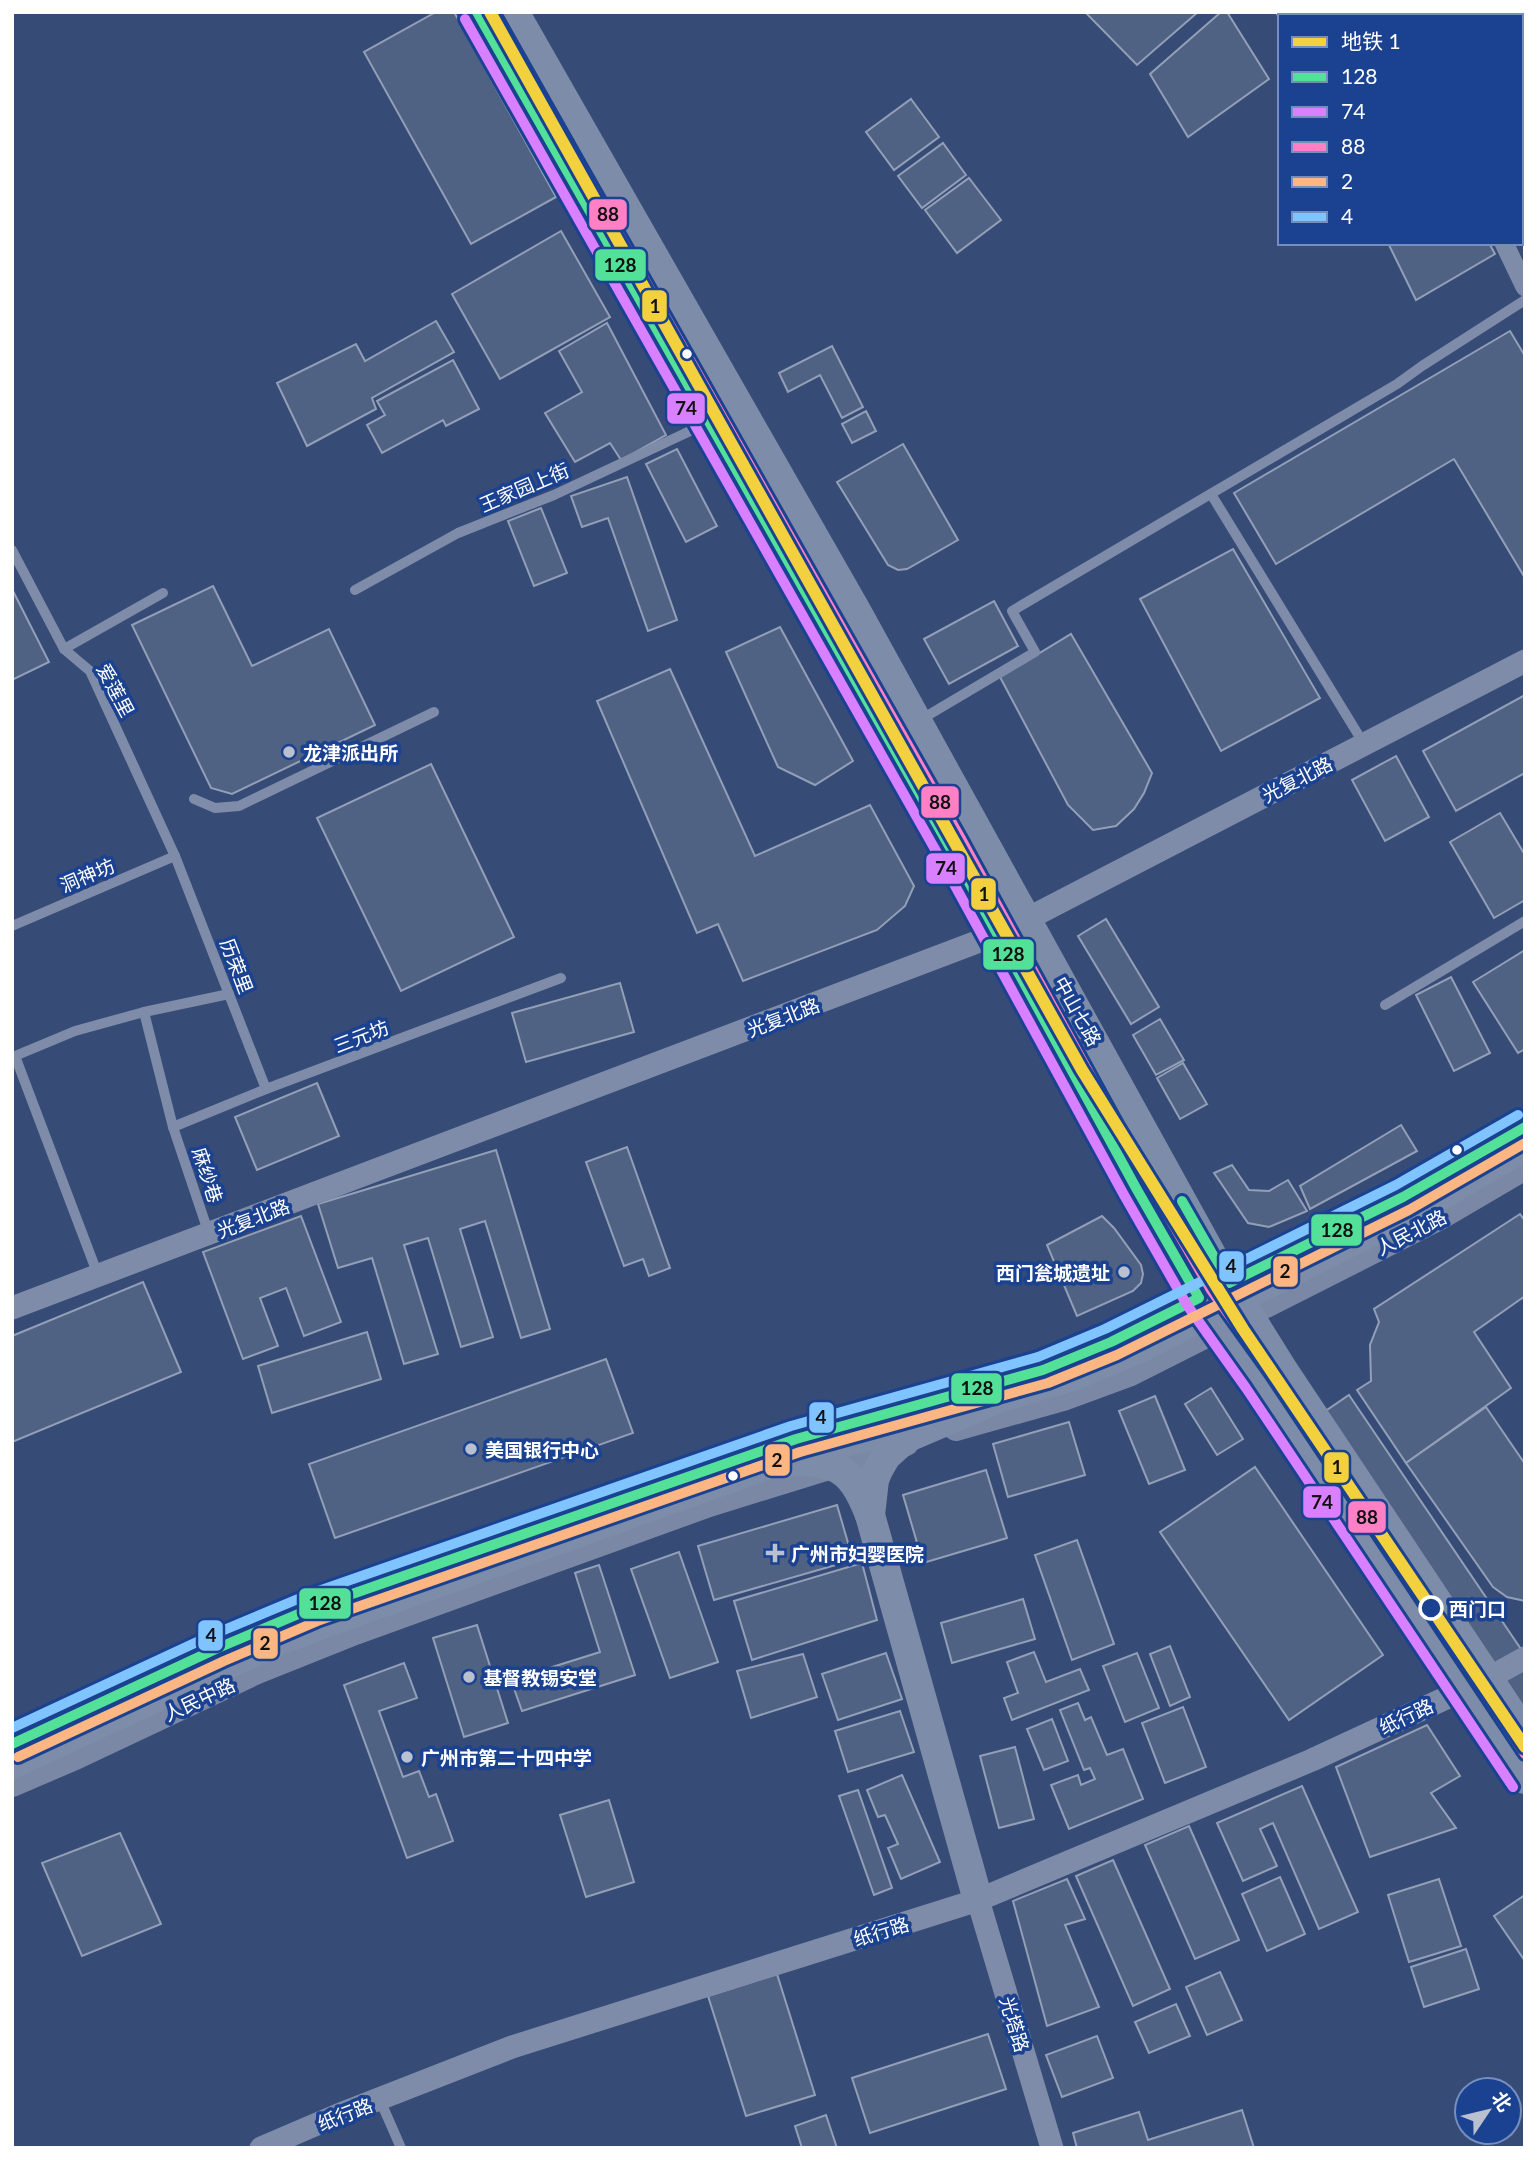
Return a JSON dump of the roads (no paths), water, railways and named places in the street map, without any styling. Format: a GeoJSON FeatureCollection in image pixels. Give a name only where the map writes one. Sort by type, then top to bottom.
{"type":"FeatureCollection","features":[{"type":"Feature","properties":{"kind":"main road","name":"中山七路"},"geometry":{"type":"LineString","coordinates":[[477,12],[998,934],[1199,1298],[1475,1684]]}},
{"type":"Feature","properties":{"kind":"main road","name":"中山七路"},"geometry":{"type":"LineString","coordinates":[[514,12],[855,609],[1247,1315],[1475,1684]]}},
{"type":"Feature","properties":{"kind":"main road","name":"人民北路"},"geometry":{"type":"LineString","coordinates":[[1199,1298],[1403,1197],[1525,1127]]}},
{"type":"Feature","properties":{"kind":"main road"},"geometry":{"type":"LineString","coordinates":[[12,1764],[280,1640],[778,1461],[1073,1376],[1136,1350],[1428,1203],[1525,1146]]}},
{"type":"Feature","properties":{"kind":"main road","name":"人民北路"},"geometry":{"type":"LineString","coordinates":[[1220,1329],[1438,1218],[1525,1167]]}},
{"type":"Feature","properties":{"kind":"main road","name":"人民中路"},"geometry":{"type":"LineString","coordinates":[[12,1744],[218,1648],[315,1607],[796,1439],[1043,1370],[1120,1338],[1199,1298]]}},
{"type":"Feature","properties":{"kind":"main road","name":"人民中路"},"geometry":{"type":"LineString","coordinates":[[12,1784],[255,1672],[355,1632],[774,1482],[1096,1387],[1131,1373],[1220,1329]]}},
{"type":"Feature","properties":{"kind":"main road"},"geometry":{"type":"LineString","coordinates":[[870,1515],[874,1480],[878,1470],[886,1456],[906,1438],[1002,1397]]}},
{"type":"Feature","properties":{"kind":"main road"},"geometry":{"type":"LineString","coordinates":[[778,1461],[812,1461],[842,1470],[856,1484],[870,1515],[978,1900]]}},
{"type":"Feature","properties":{"kind":"main road"},"geometry":{"type":"LineString","coordinates":[[1475,1684],[1525,1734]]}},
{"type":"Feature","properties":{"kind":"main road"},"geometry":{"type":"LineString","coordinates":[[1475,1684],[1525,1779]]}},
{"type":"Feature","properties":{"kind":"street"},"geometry":{"type":"LineString","coordinates":[[1505,245],[1525,287]]}},
{"type":"Feature","properties":{"kind":"street","name":"光复北路"},"geometry":{"type":"LineString","coordinates":[[12,1308],[998,934],[1525,661]]}},
{"type":"Feature","properties":{"kind":"street","name":"纸行路"},"geometry":{"type":"LineString","coordinates":[[261,2148],[512,2047],[978,1900],[1312,1760],[1525,1658]]}},
{"type":"Feature","properties":{"kind":"street","name":"光塔路"},"geometry":{"type":"LineString","coordinates":[[978,1900],[1052,2148]]}},
{"type":"Feature","properties":{"kind":"lane"},"geometry":{"type":"LineString","coordinates":[[917,721],[1035,652],[1012,611],[1397,384],[1525,300]]}},
{"type":"Feature","properties":{"kind":"lane","name":"王家园上街"},"geometry":{"type":"LineString","coordinates":[[355,590],[458,533],[554,495],[710,422]]}},
{"type":"Feature","properties":{"kind":"lane"},"geometry":{"type":"LineString","coordinates":[[1211,494],[1364,744]]}},
{"type":"Feature","properties":{"kind":"lane","name":"爱莲里"},"geometry":{"type":"LineString","coordinates":[[12,550],[64,649],[90,671],[176,856]]}},
{"type":"Feature","properties":{"kind":"lane"},"geometry":{"type":"LineString","coordinates":[[64,649],[163,593]]}},
{"type":"Feature","properties":{"kind":"lane"},"geometry":{"type":"LineString","coordinates":[[194,799],[215,808],[239,806],[434,712]]}},
{"type":"Feature","properties":{"kind":"lane","name":"洞神坊"},"geometry":{"type":"LineString","coordinates":[[12,926],[176,856]]}},
{"type":"Feature","properties":{"kind":"lane","name":"历荣里"},"geometry":{"type":"LineString","coordinates":[[176,856],[266,1089]]}},
{"type":"Feature","properties":{"kind":"lane"},"geometry":{"type":"LineString","coordinates":[[1385,1005],[1525,920]]}},
{"type":"Feature","properties":{"kind":"lane","name":"三元坊"},"geometry":{"type":"LineString","coordinates":[[173,1127],[266,1089],[561,978]]}},
{"type":"Feature","properties":{"kind":"lane"},"geometry":{"type":"LineString","coordinates":[[98,1275],[15,1056],[75,1031],[144,1012],[229,994]]}},
{"type":"Feature","properties":{"kind":"lane","name":"麻纱巷"},"geometry":{"type":"LineString","coordinates":[[144,1012],[173,1127],[209,1234]]}},
{"type":"Feature","properties":{"kind":"lane"},"geometry":{"type":"LineString","coordinates":[[380,2099],[401,2148]]}},
{"type":"Feature","properties":{"kind":"metro line","name":"1"},"geometry":{"type":"LineString","coordinates":[[490,12],[1082,1070],[1243,1329],[1525,1747]]}},
{"type":"Feature","properties":{"kind":"place","name":"龙津派出所"},"geometry":{"type":"Point","coordinates":[289,752]}},
{"type":"Feature","properties":{"kind":"place","name":"西门瓮城遗址"},"geometry":{"type":"Point","coordinates":[1124,1272]}},
{"type":"Feature","properties":{"kind":"place","name":"美国银行中心"},"geometry":{"type":"Point","coordinates":[471,1449]}},
{"type":"Feature","properties":{"kind":"place","name":"广州市妇婴医院"},"geometry":{"type":"Point","coordinates":[775,1553]}},
{"type":"Feature","properties":{"kind":"place","name":"西门口"},"geometry":{"type":"Point","coordinates":[1431,1608]}},
{"type":"Feature","properties":{"kind":"place","name":"基督教锡安堂"},"geometry":{"type":"Point","coordinates":[469,1677]}},
{"type":"Feature","properties":{"kind":"place","name":"广州市第二十四中学"},"geometry":{"type":"Point","coordinates":[407,1757]}}]}
